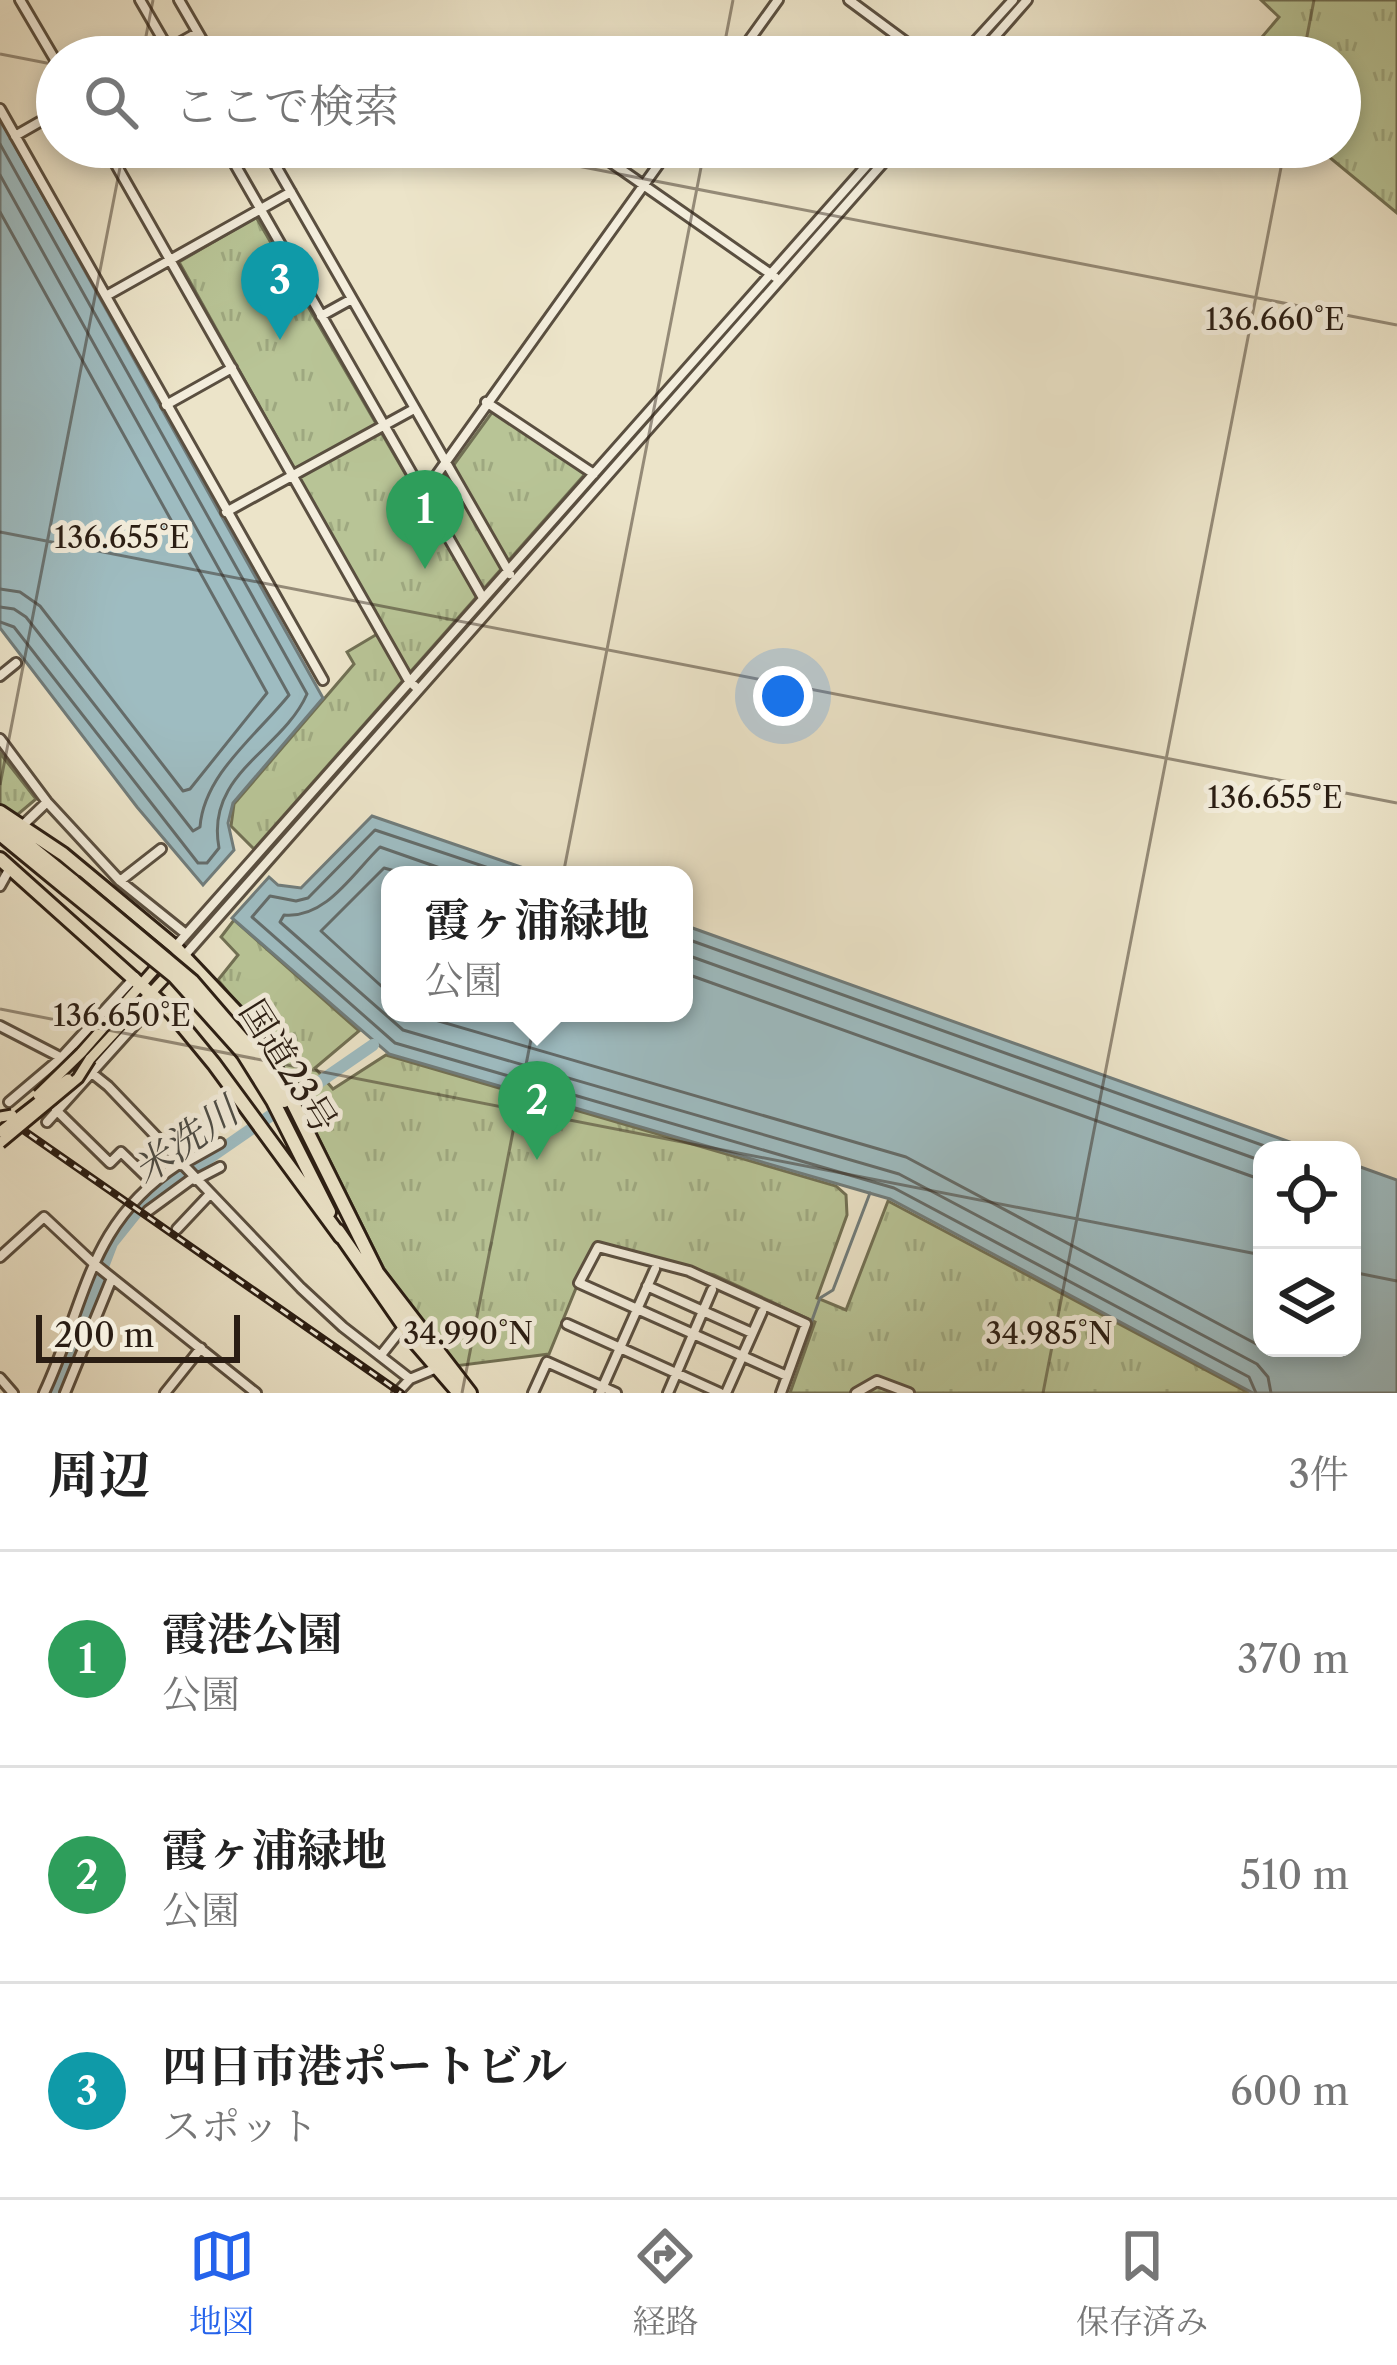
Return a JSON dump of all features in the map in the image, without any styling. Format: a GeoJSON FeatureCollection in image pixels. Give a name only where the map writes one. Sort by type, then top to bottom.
{"type":"FeatureCollection","features":[{"type":"Feature","properties":{"kind":"highway"},"geometry":{"type":"LineString","coordinates":[[0,812],[63,854],[179,952],[250,1028],[280,1095]]}},
{"type":"Feature","properties":{"kind":"highway","name":"国道23号"},"geometry":{"type":"LineString","coordinates":[[0,822],[174,976],[246,1050],[280,1095],[377,1272],[458,1393]]}},
{"type":"Feature","properties":{"kind":"highway","name":"国道23号"},"geometry":{"type":"LineString","coordinates":[[0,834],[70,885]]}},
{"type":"Feature","properties":{"kind":"highway","name":"国道23号"},"geometry":{"type":"LineString","coordinates":[[5,864],[147,988],[214,1064],[404,1326],[470,1393]]}},
{"type":"Feature","properties":{"kind":"highway","name":"国道23号"},"geometry":{"type":"LineString","coordinates":[[293,1119],[341,1237]]}},
{"type":"Feature","properties":{"kind":"main road"},"geometry":{"type":"LineString","coordinates":[[3,1122],[86,1056],[179,952]]}},
{"type":"Feature","properties":{"kind":"main road"},"geometry":{"type":"LineString","coordinates":[[3,1122],[86,1056]]}},
{"type":"Feature","properties":{"kind":"main road"},"geometry":{"type":"LineString","coordinates":[[0,1143],[78,1078],[86,1056]]}},
{"type":"Feature","properties":{"kind":"street"},"geometry":{"type":"LineString","coordinates":[[20,0],[41,36]]}},
{"type":"Feature","properties":{"kind":"street"},"geometry":{"type":"LineString","coordinates":[[140,0],[161,36]]}},
{"type":"Feature","properties":{"kind":"street"},"geometry":{"type":"LineString","coordinates":[[179,0],[199,36]]}},
{"type":"Feature","properties":{"kind":"street"},"geometry":{"type":"LineString","coordinates":[[751,36],[778,0]]}},
{"type":"Feature","properties":{"kind":"street"},"geometry":{"type":"LineString","coordinates":[[849,0],[898,36]]}},
{"type":"Feature","properties":{"kind":"street"},"geometry":{"type":"LineString","coordinates":[[980,36],[1012,0]]}},
{"type":"Feature","properties":{"kind":"street"},"geometry":{"type":"LineString","coordinates":[[995,36],[1027,0]]}},
{"type":"Feature","properties":{"kind":"street"},"geometry":{"type":"LineString","coordinates":[[193,36],[197,33]]}},
{"type":"Feature","properties":{"kind":"street"},"geometry":{"type":"LineString","coordinates":[[0,109],[323,680]]}},
{"type":"Feature","properties":{"kind":"street"},"geometry":{"type":"LineString","coordinates":[[15,136],[36,124]]}},
{"type":"Feature","properties":{"kind":"street"},"geometry":{"type":"LineString","coordinates":[[118,168],[409,681],[418,689]]}},
{"type":"Feature","properties":{"kind":"street"},"geometry":{"type":"LineString","coordinates":[[237,168],[484,598]]}},
{"type":"Feature","properties":{"kind":"street"},"geometry":{"type":"LineString","coordinates":[[277,168],[514,582]]}},
{"type":"Feature","properties":{"kind":"street"},"geometry":{"type":"LineString","coordinates":[[619,168],[775,277]]}},
{"type":"Feature","properties":{"kind":"street"},"geometry":{"type":"LineString","coordinates":[[422,494],[656,168]]}},
{"type":"Feature","properties":{"kind":"street"},"geometry":{"type":"LineString","coordinates":[[179,952],[221,913],[514,582],[866,168]]}},
{"type":"Feature","properties":{"kind":"street"},"geometry":{"type":"LineString","coordinates":[[179,952],[186,934],[409,681],[877,168]]}},
{"type":"Feature","properties":{"kind":"street"},"geometry":{"type":"LineString","coordinates":[[106,296],[291,192]]}},
{"type":"Feature","properties":{"kind":"street"},"geometry":{"type":"LineString","coordinates":[[321,316],[350,300]]}},
{"type":"Feature","properties":{"kind":"street"},"geometry":{"type":"LineString","coordinates":[[166,405],[232,368]]}},
{"type":"Feature","properties":{"kind":"street"},"geometry":{"type":"LineString","coordinates":[[486,402],[594,474]]}},
{"type":"Feature","properties":{"kind":"street"},"geometry":{"type":"LineString","coordinates":[[226,512],[415,409]]}},
{"type":"Feature","properties":{"kind":"street"},"geometry":{"type":"LineString","coordinates":[[484,598],[514,582]]}},
{"type":"Feature","properties":{"kind":"street"},"geometry":{"type":"LineString","coordinates":[[0,676],[16,663]]}},
{"type":"Feature","properties":{"kind":"street"},"geometry":{"type":"LineString","coordinates":[[0,739],[46,802],[120,881],[186,934]]}},
{"type":"Feature","properties":{"kind":"street"},"geometry":{"type":"LineString","coordinates":[[21,827],[46,802]]}},
{"type":"Feature","properties":{"kind":"street"},"geometry":{"type":"LineString","coordinates":[[120,881],[161,849]]}},
{"type":"Feature","properties":{"kind":"street"},"geometry":{"type":"LineString","coordinates":[[0,886],[5,864]]}},
{"type":"Feature","properties":{"kind":"street"},"geometry":{"type":"LineString","coordinates":[[72,921],[101,886]]}},
{"type":"Feature","properties":{"kind":"street"},"geometry":{"type":"LineString","coordinates":[[9,1102],[147,988]]}},
{"type":"Feature","properties":{"kind":"street"},"geometry":{"type":"LineString","coordinates":[[46,1122],[92,1074],[147,988]]}},
{"type":"Feature","properties":{"kind":"street"},"geometry":{"type":"LineString","coordinates":[[0,1027],[108,1086],[209,1195],[343,1327],[410,1379]]}},
{"type":"Feature","properties":{"kind":"street"},"geometry":{"type":"LineString","coordinates":[[38,1080],[110,1162],[122,1152],[152,1182]]}},
{"type":"Feature","properties":{"kind":"street"},"geometry":{"type":"LineString","coordinates":[[44,1393],[93,1263],[130,1204],[152,1182],[220,1143]]}},
{"type":"Feature","properties":{"kind":"street"},"geometry":{"type":"LineString","coordinates":[[148,1210],[220,1167]]}},
{"type":"Feature","properties":{"kind":"street"},"geometry":{"type":"LineString","coordinates":[[177,1229],[209,1195]]}},
{"type":"Feature","properties":{"kind":"street"},"geometry":{"type":"LineString","coordinates":[[0,1256],[44,1217],[93,1263],[256,1393]]}},
{"type":"Feature","properties":{"kind":"street"},"geometry":{"type":"LineString","coordinates":[[781,1393],[806,1324],[689,1271],[598,1247],[579,1282],[787,1376]]}},
{"type":"Feature","properties":{"kind":"street"},"geometry":{"type":"LineString","coordinates":[[602,1390],[655,1269]]}},
{"type":"Feature","properties":{"kind":"street"},"geometry":{"type":"LineString","coordinates":[[65,1393],[110,1277]]}},
{"type":"Feature","properties":{"kind":"street"},"geometry":{"type":"LineString","coordinates":[[647,1286],[752,1333]]}},
{"type":"Feature","properties":{"kind":"street"},"geometry":{"type":"LineString","coordinates":[[668,1393],[712,1290]]}},
{"type":"Feature","properties":{"kind":"street"},"geometry":{"type":"LineString","coordinates":[[567,1324],[723,1393],[762,1312]]}},
{"type":"Feature","properties":{"kind":"street"},"geometry":{"type":"LineString","coordinates":[[382,1355],[404,1326]]}},
{"type":"Feature","properties":{"kind":"street"},"geometry":{"type":"LineString","coordinates":[[165,1393],[201,1348]]}},
{"type":"Feature","properties":{"kind":"street"},"geometry":{"type":"LineString","coordinates":[[533,1393],[547,1362],[616,1393]]}},
{"type":"Feature","properties":{"kind":"street"},"geometry":{"type":"LineString","coordinates":[[397,1393],[410,1379],[441,1367]]}},
{"type":"Feature","properties":{"kind":"street"},"geometry":{"type":"LineString","coordinates":[[0,1378],[13,1393]]}},
{"type":"Feature","properties":{"kind":"street"},"geometry":{"type":"LineString","coordinates":[[856,1393],[877,1381],[909,1393]]}},
{"type":"Feature","properties":{"kind":"green space"},"geometry":{"type":"Polygon","coordinates":[[[1261,0],[1397,0],[1397,213],[1342,168],[1361,168],[1361,36],[1263,36],[1279,17],[1261,0]]]}},
{"type":"Feature","properties":{"kind":"green space"},"geometry":{"type":"Polygon","coordinates":[[[256,217],[424,506],[493,411],[585,474],[254,849],[231,826],[234,804],[354,664],[347,652],[384,630],[179,262],[256,217]]]}},
{"type":"Feature","properties":{"kind":"green space"},"geometry":{"type":"Polygon","coordinates":[[[0,753],[36,799],[17,815],[0,809],[0,753]]]}},
{"type":"Feature","properties":{"kind":"green space"},"geometry":{"type":"Polygon","coordinates":[[[234,920],[359,1031],[315,1068],[333,1089],[386,1055],[836,1186],[846,1195],[847,1215],[817,1298],[846,1310],[888,1201],[1249,1393],[790,1393],[815,1322],[714,1275],[604,1245],[581,1276],[549,1354],[455,1366],[384,1269],[308,1117],[316,1108],[298,1080],[290,1080],[271,1045],[218,980],[238,955],[221,937],[234,920]]]}},
{"type":"Feature","properties":{"kind":"water"},"geometry":{"type":"Polygon","coordinates":[[[0,119],[323,698],[233,803],[228,823],[234,850],[203,885],[0,628],[0,119]]]}},
{"type":"Feature","properties":{"kind":"water"},"geometry":{"type":"Polygon","coordinates":[[[372,816],[518,866],[381,866],[381,1022],[693,1022],[693,928],[1287,1141],[1253,1141],[1253,1357],[1361,1357],[1361,1167],[1397,1180],[1397,1393],[1253,1393],[890,1199],[389,1054],[232,918],[269,877],[278,885],[301,888],[372,816]]]}},
{"type":"Feature","properties":{"kind":"waterway","name":"米洗川"},"geometry":{"type":"LineString","coordinates":[[55,1393],[112,1243],[144,1203],[373,1045]]}},
{"type":"Feature","properties":{"kind":"waterway"},"geometry":{"type":"LineString","coordinates":[[786,1393],[820,1298],[833,1290],[870,1193]]}},
{"type":"Feature","properties":{"kind":"railway"},"geometry":{"type":"LineString","coordinates":[[0,1114],[401,1393]]}},
{"type":"Feature","properties":{"kind":"place","name":"四日市港ポートビル"},"geometry":{"type":"Point","coordinates":[280,340]}},
{"type":"Feature","properties":{"kind":"place","name":"霞港公園"},"geometry":{"type":"Point","coordinates":[425,569]}},
{"type":"Feature","properties":{"kind":"place","name":"霞ヶ浦緑地"},"geometry":{"type":"Point","coordinates":[537,1160]}}]}
